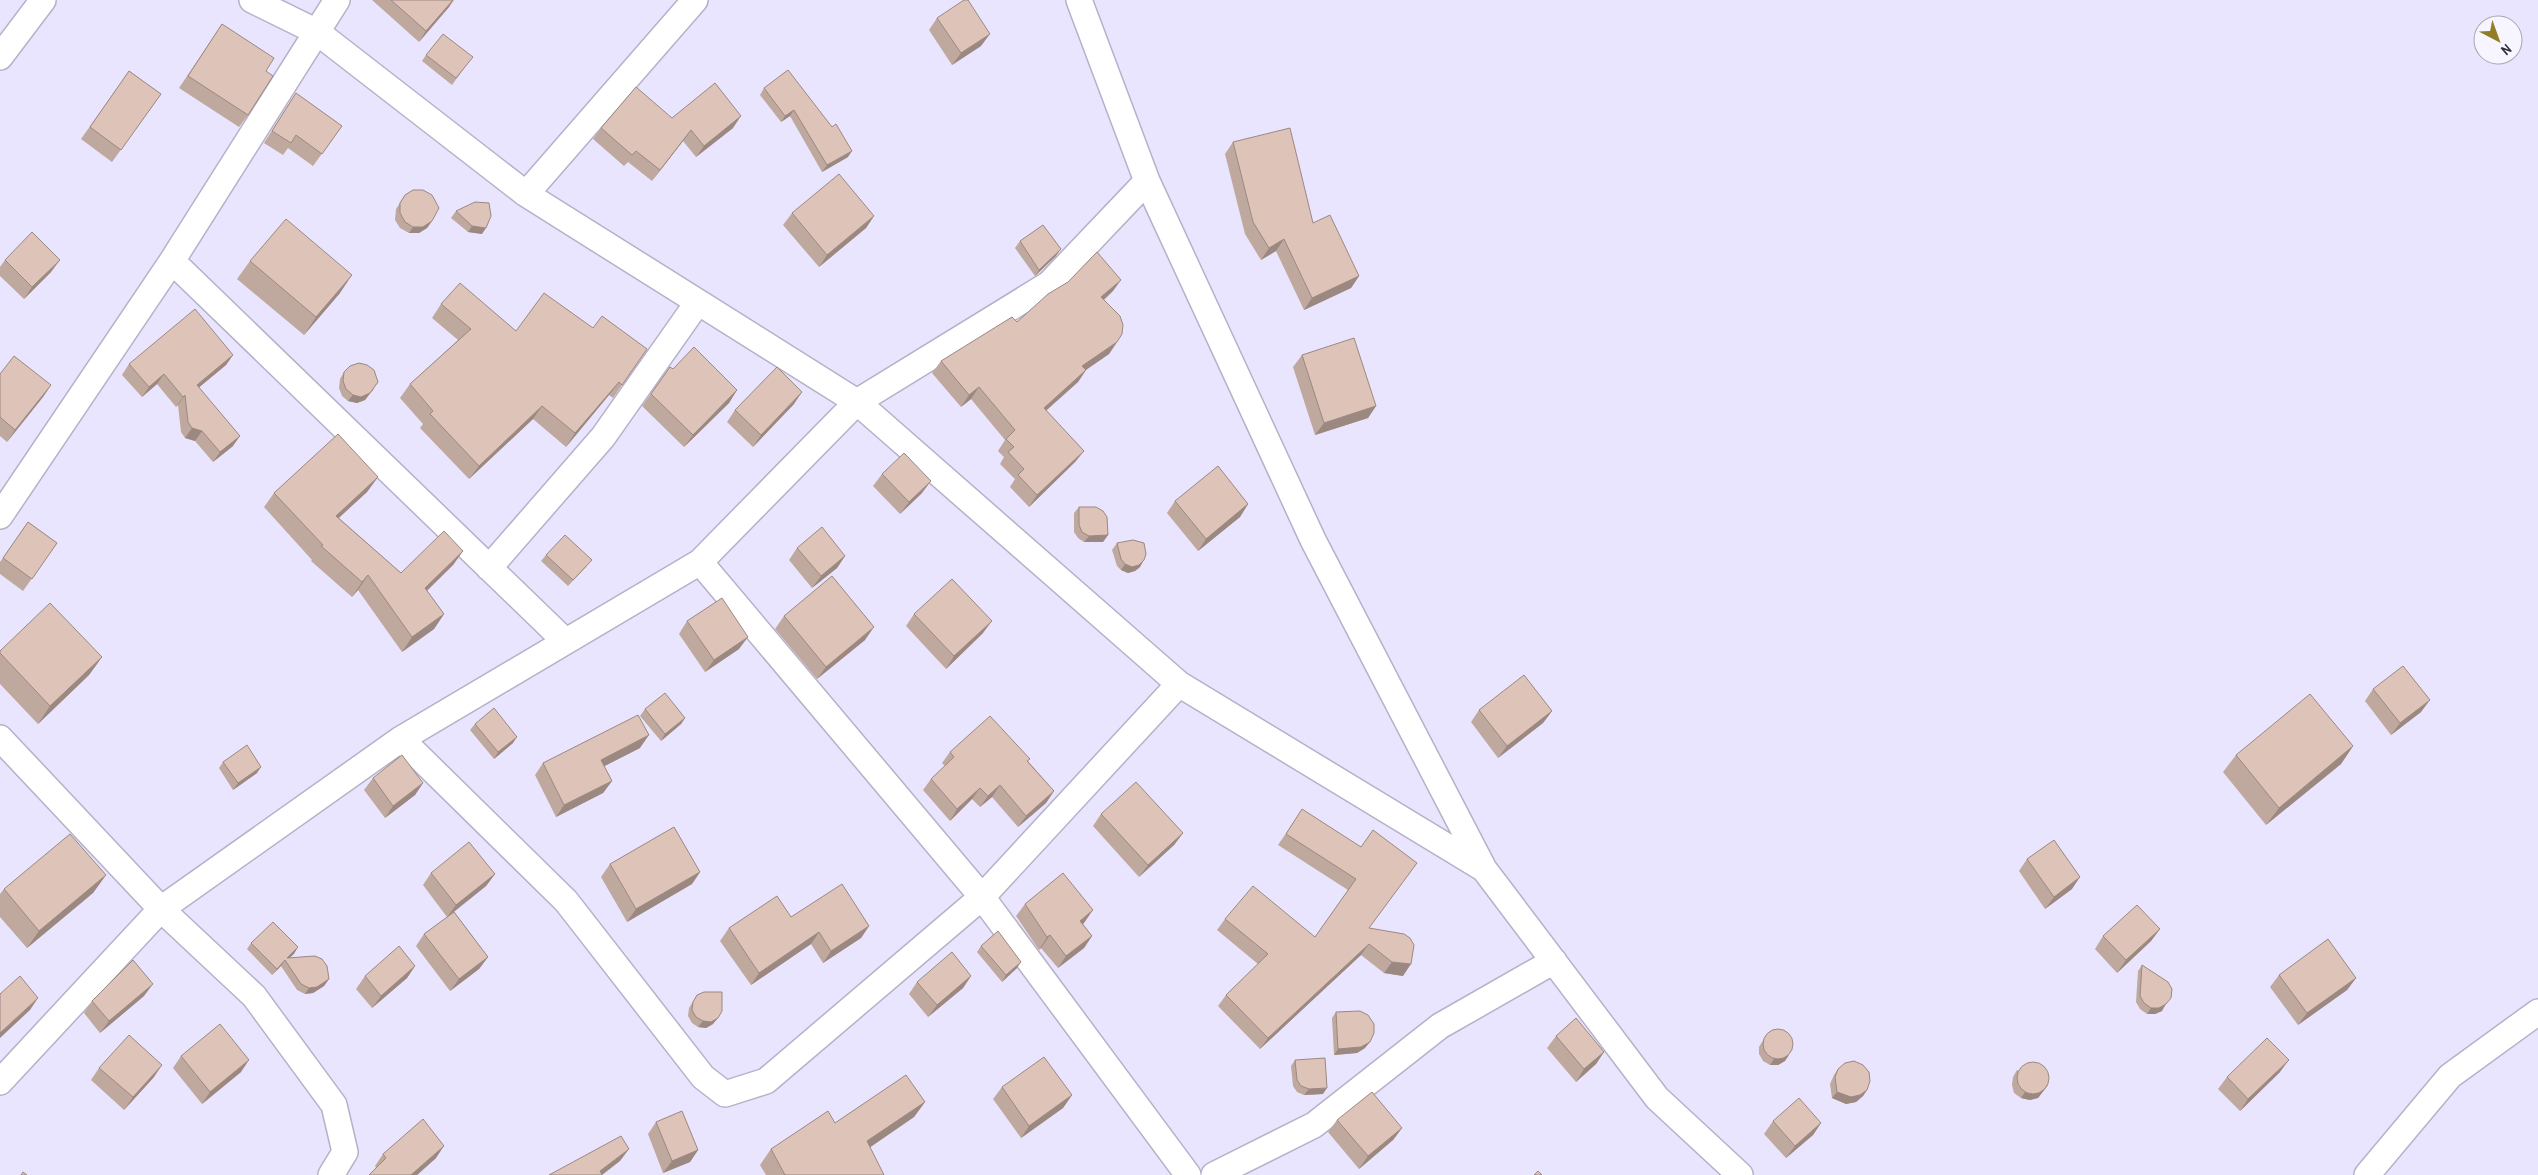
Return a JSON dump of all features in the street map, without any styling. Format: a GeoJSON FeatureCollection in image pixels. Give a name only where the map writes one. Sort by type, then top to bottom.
{"type":"FeatureCollection","features":[{"type":"Feature","properties":{"kind":"street"},"geometry":{"type":"LineString","coordinates":[[0,57],[43,0]]}},
{"type":"Feature","properties":{"kind":"street"},"geometry":{"type":"LineString","coordinates":[[252,0],[317,32],[526,194],[857,402],[1179,684],[1484,869]]}},
{"type":"Feature","properties":{"kind":"street"},"geometry":{"type":"LineString","coordinates":[[0,516],[172,261],[338,0]]}},
{"type":"Feature","properties":{"kind":"street"},"geometry":{"type":"LineString","coordinates":[[526,194],[694,0]]}},
{"type":"Feature","properties":{"kind":"street"},"geometry":{"type":"LineString","coordinates":[[1079,0],[1147,181],[1313,540],[1484,869],[1656,1098],[1740,1175]]}},
{"type":"Feature","properties":{"kind":"street"},"geometry":{"type":"LineString","coordinates":[[0,1082],[161,909],[401,739],[700,562],[857,402],[1048,284],[1147,181]]}},
{"type":"Feature","properties":{"kind":"street"},"geometry":{"type":"LineString","coordinates":[[172,261],[565,641]]}},
{"type":"Feature","properties":{"kind":"street"},"geometry":{"type":"LineString","coordinates":[[489,568],[602,437],[698,302]]}},
{"type":"Feature","properties":{"kind":"street"},"geometry":{"type":"LineString","coordinates":[[700,562],[982,896],[1188,1175]]}},
{"type":"Feature","properties":{"kind":"street"},"geometry":{"type":"LineString","coordinates":[[401,739],[566,901],[703,1077],[726,1094],[766,1080],[982,896],[1179,684]]}},
{"type":"Feature","properties":{"kind":"street"},"geometry":{"type":"LineString","coordinates":[[0,738],[161,909],[254,996],[334,1105],[345,1152],[332,1175]]}},
{"type":"Feature","properties":{"kind":"street"},"geometry":{"type":"LineString","coordinates":[[1214,1175],[1314,1125],[1440,1026],[1554,961]]}},
{"type":"Feature","properties":{"kind":"street"},"geometry":{"type":"LineString","coordinates":[[2367,1175],[2450,1076],[2538,1012]]}},
{"type":"Feature","properties":{"kind":"building"},"geometry":{"type":"Polygon","coordinates":[[[391,0],[453,0],[426,31],[391,0]]]}},
{"type":"Feature","properties":{"kind":"building"},"geometry":{"type":"Polygon","coordinates":[[[964,0],[968,0],[990,34],[961,53],[937,18],[964,0]]]}},
{"type":"Feature","properties":{"kind":"building"},"geometry":{"type":"Polygon","coordinates":[[[222,24],[274,58],[266,71],[273,76],[248,115],[188,76],[222,24]]]}},
{"type":"Feature","properties":{"kind":"building"},"geometry":{"type":"Polygon","coordinates":[[[443,34],[473,57],[456,78],[426,55],[443,34]]]}},
{"type":"Feature","properties":{"kind":"building"},"geometry":{"type":"Polygon","coordinates":[[[788,70],[832,127],[836,124],[852,151],[827,165],[794,110],[785,116],[764,88],[788,70]]]}},
{"type":"Feature","properties":{"kind":"building"},"geometry":{"type":"Polygon","coordinates":[[[129,71],[161,94],[121,150],[90,127],[129,71]]]}},
{"type":"Feature","properties":{"kind":"building"},"geometry":{"type":"Polygon","coordinates":[[[715,83],[741,116],[704,146],[691,130],[660,170],[636,151],[632,155],[601,128],[636,87],[672,118],[715,83]]]}},
{"type":"Feature","properties":{"kind":"building"},"geometry":{"type":"Polygon","coordinates":[[[296,93],[342,126],[322,154],[296,135],[291,143],[272,131],[296,93]]]}},
{"type":"Feature","properties":{"kind":"building"},"geometry":{"type":"Polygon","coordinates":[[[1290,128],[1313,223],[1330,215],[1359,276],[1312,298],[1284,239],[1269,248],[1253,222],[1233,142],[1290,128]]]}},
{"type":"Feature","properties":{"kind":"building"},"geometry":{"type":"Polygon","coordinates":[[[839,174],[874,216],[827,255],[792,213],[839,174]]]}},
{"type":"Feature","properties":{"kind":"building"},"geometry":{"type":"Polygon","coordinates":[[[413,190],[423,190],[432,195],[439,208],[432,221],[423,227],[413,227],[405,222],[400,213],[400,203],[405,195],[413,190]]]}},
{"type":"Feature","properties":{"kind":"building"},"geometry":{"type":"Polygon","coordinates":[[[475,202],[489,203],[491,216],[486,228],[472,226],[456,211],[475,202]]]}},
{"type":"Feature","properties":{"kind":"building"},"geometry":{"type":"Polygon","coordinates":[[[286,219],[352,275],[316,317],[250,261],[286,219]]]}},
{"type":"Feature","properties":{"kind":"building"},"geometry":{"type":"Polygon","coordinates":[[[1043,225],[1061,249],[1039,270],[1020,241],[1043,225]]]}},
{"type":"Feature","properties":{"kind":"building"},"geometry":{"type":"Polygon","coordinates":[[[32,232],[60,260],[32,287],[5,260],[32,232]]]}},
{"type":"Feature","properties":{"kind":"building"},"geometry":{"type":"Polygon","coordinates":[[[1097,252],[1121,280],[1101,297],[1120,316],[1123,325],[1122,334],[1117,342],[1082,366],[1086,370],[1044,408],[1084,451],[1037,495],[1018,475],[1024,469],[1008,452],[1014,447],[1006,439],[1015,430],[979,387],[969,395],[941,361],[1012,317],[1017,322],[1048,294],[1068,282],[1097,252]]]}},
{"type":"Feature","properties":{"kind":"building"},"geometry":{"type":"Polygon","coordinates":[[[460,283],[516,331],[544,293],[593,328],[602,316],[647,349],[622,385],[619,382],[575,433],[542,406],[479,466],[430,414],[433,411],[410,384],[471,329],[441,304],[460,283]]]}},
{"type":"Feature","properties":{"kind":"building"},"geometry":{"type":"Polygon","coordinates":[[[195,309],[233,355],[197,385],[240,436],[220,452],[202,431],[192,428],[188,422],[185,395],[183,397],[164,374],[149,387],[129,364],[195,309]]]}},
{"type":"Feature","properties":{"kind":"building"},"geometry":{"type":"Polygon","coordinates":[[[1354,338],[1376,406],[1324,423],[1302,355],[1354,338]]]}},
{"type":"Feature","properties":{"kind":"building"},"geometry":{"type":"Polygon","coordinates":[[[694,347],[737,390],[693,435],[651,394],[670,367],[673,369],[694,347]]]}},
{"type":"Feature","properties":{"kind":"building"},"geometry":{"type":"Polygon","coordinates":[[[14,356],[51,385],[15,430],[0,417],[0,374],[14,356]]]}},
{"type":"Feature","properties":{"kind":"building"},"geometry":{"type":"Polygon","coordinates":[[[359,363],[367,365],[374,370],[378,382],[370,393],[361,397],[353,395],[346,389],[343,381],[344,372],[350,366],[359,363]]]}},
{"type":"Feature","properties":{"kind":"building"},"geometry":{"type":"Polygon","coordinates":[[[777,367],[802,392],[761,435],[735,410],[777,367]]]}},
{"type":"Feature","properties":{"kind":"building"},"geometry":{"type":"Polygon","coordinates":[[[338,434],[378,477],[336,516],[401,573],[444,531],[463,551],[425,588],[444,614],[412,637],[368,575],[362,582],[321,546],[323,545],[274,493],[338,434]]]}},
{"type":"Feature","properties":{"kind":"building"},"geometry":{"type":"Polygon","coordinates":[[[904,453],[931,481],[909,502],[882,474],[904,453]]]}},
{"type":"Feature","properties":{"kind":"building"},"geometry":{"type":"Polygon","coordinates":[[[1218,466],[1248,504],[1206,539],[1175,501],[1218,466]]]}},
{"type":"Feature","properties":{"kind":"building"},"geometry":{"type":"Polygon","coordinates":[[[1079,507],[1096,507],[1103,511],[1107,517],[1108,535],[1089,536],[1082,532],[1079,525],[1079,507]]]}},
{"type":"Feature","properties":{"kind":"building"},"geometry":{"type":"Polygon","coordinates":[[[28,522],[57,543],[32,579],[3,558],[28,522]]]}},
{"type":"Feature","properties":{"kind":"building"},"geometry":{"type":"Polygon","coordinates":[[[822,527],[845,556],[821,576],[797,548],[822,527]]]}},
{"type":"Feature","properties":{"kind":"building"},"geometry":{"type":"Polygon","coordinates":[[[565,535],[592,560],[573,580],[546,555],[565,535]]]}},
{"type":"Feature","properties":{"kind":"building"},"geometry":{"type":"Polygon","coordinates":[[[1133,540],[1144,543],[1146,554],[1144,560],[1139,565],[1132,567],[1125,564],[1121,559],[1117,543],[1133,540]]]}},
{"type":"Feature","properties":{"kind":"building"},"geometry":{"type":"Polygon","coordinates":[[[832,576],[874,627],[826,667],[784,616],[832,576]]]}},
{"type":"Feature","properties":{"kind":"building"},"geometry":{"type":"Polygon","coordinates":[[[952,579],[992,621],[954,656],[914,614],[952,579]]]}},
{"type":"Feature","properties":{"kind":"building"},"geometry":{"type":"Polygon","coordinates":[[[722,598],[748,637],[714,660],[687,621],[722,598]]]}},
{"type":"Feature","properties":{"kind":"building"},"geometry":{"type":"Polygon","coordinates":[[[50,603],[102,657],[50,706],[0,651],[50,603]]]}},
{"type":"Feature","properties":{"kind":"building"},"geometry":{"type":"Polygon","coordinates":[[[2403,666],[2430,700],[2400,723],[2373,689],[2403,666]]]}},
{"type":"Feature","properties":{"kind":"building"},"geometry":{"type":"Polygon","coordinates":[[[1524,675],[1552,711],[1507,746],[1479,710],[1524,675]]]}},
{"type":"Feature","properties":{"kind":"building"},"geometry":{"type":"Polygon","coordinates":[[[665,693],[685,718],[665,734],[645,709],[665,693]]]}},
{"type":"Feature","properties":{"kind":"building"},"geometry":{"type":"Polygon","coordinates":[[[2310,694],[2353,746],[2279,808],[2236,755],[2310,694]]]}},
{"type":"Feature","properties":{"kind":"building"},"geometry":{"type":"Polygon","coordinates":[[[494,708],[517,737],[498,752],[475,724],[494,708]]]}},
{"type":"Feature","properties":{"kind":"building"},"geometry":{"type":"Polygon","coordinates":[[[638,715],[649,735],[601,760],[612,781],[564,805],[543,763],[638,715]]]}},
{"type":"Feature","properties":{"kind":"building"},"geometry":{"type":"Polygon","coordinates":[[[990,716],[1030,759],[1027,761],[1054,791],[1026,816],[1000,785],[988,796],[980,788],[957,809],[931,779],[954,757],[950,752],[990,716]]]}},
{"type":"Feature","properties":{"kind":"building"},"geometry":{"type":"Polygon","coordinates":[[[247,745],[261,767],[238,783],[223,762],[247,745]]]}},
{"type":"Feature","properties":{"kind":"building"},"geometry":{"type":"Polygon","coordinates":[[[402,755],[423,783],[393,806],[373,778],[402,755]]]}},
{"type":"Feature","properties":{"kind":"building"},"geometry":{"type":"Polygon","coordinates":[[[1136,782],[1183,833],[1148,865],[1101,814],[1136,782]]]}},
{"type":"Feature","properties":{"kind":"building"},"geometry":{"type":"Polygon","coordinates":[[[1302,809],[1361,847],[1373,830],[1417,863],[1369,928],[1404,934],[1410,938],[1414,945],[1411,964],[1392,962],[1369,944],[1268,1038],[1226,995],[1268,954],[1225,919],[1253,886],[1315,937],[1356,879],[1286,834],[1302,809]]]}},
{"type":"Feature","properties":{"kind":"building"},"geometry":{"type":"Polygon","coordinates":[[[674,827],[700,872],[636,909],[610,864],[674,827]]]}},
{"type":"Feature","properties":{"kind":"building"},"geometry":{"type":"Polygon","coordinates":[[[70,834],[106,875],[39,931],[4,889],[70,834]]]}},
{"type":"Feature","properties":{"kind":"building"},"geometry":{"type":"Polygon","coordinates":[[[2054,840],[2080,877],[2054,897],[2027,859],[2054,840]]]}},
{"type":"Feature","properties":{"kind":"building"},"geometry":{"type":"Polygon","coordinates":[[[469,842],[495,874],[456,905],[431,873],[469,842]]]}},
{"type":"Feature","properties":{"kind":"building"},"geometry":{"type":"Polygon","coordinates":[[[1063,873],[1093,910],[1080,921],[1092,936],[1066,956],[1050,935],[1047,937],[1025,904],[1063,873]]]}},
{"type":"Feature","properties":{"kind":"building"},"geometry":{"type":"Polygon","coordinates":[[[842,884],[869,926],[831,951],[819,932],[759,973],[729,928],[777,896],[791,917],[842,884]]]}},
{"type":"Feature","properties":{"kind":"building"},"geometry":{"type":"Polygon","coordinates":[[[2137,905],[2160,929],[2126,960],[2103,936],[2137,905]]]}},
{"type":"Feature","properties":{"kind":"building"},"geometry":{"type":"Polygon","coordinates":[[[454,912],[488,957],[459,979],[424,934],[454,912]]]}},
{"type":"Feature","properties":{"kind":"building"},"geometry":{"type":"Polygon","coordinates":[[[273,922],[298,947],[287,958],[315,956],[322,959],[327,966],[329,979],[317,987],[309,988],[301,984],[285,960],[277,969],[251,943],[273,922]]]}},
{"type":"Feature","properties":{"kind":"building"},"geometry":{"type":"Polygon","coordinates":[[[998,931],[1021,962],[1006,975],[981,946],[998,931]]]}},
{"type":"Feature","properties":{"kind":"building"},"geometry":{"type":"Polygon","coordinates":[[[2328,939],[2356,978],[2307,1013],[2279,975],[2328,939]]]}},
{"type":"Feature","properties":{"kind":"building"},"geometry":{"type":"Polygon","coordinates":[[[399,946],[415,966],[381,996],[365,976],[399,946]]]}},
{"type":"Feature","properties":{"kind":"building"},"geometry":{"type":"Polygon","coordinates":[[[952,952],[971,976],[937,1005],[917,982],[952,952]]]}},
{"type":"Feature","properties":{"kind":"building"},"geometry":{"type":"Polygon","coordinates":[[[133,960],[153,984],[109,1021],[92,1001],[133,960]]]}},
{"type":"Feature","properties":{"kind":"building"},"geometry":{"type":"Polygon","coordinates":[[[2142,965],[2168,982],[2172,989],[2171,998],[2159,1008],[2151,1008],[2144,1003],[2140,996],[2142,965]]]}},
{"type":"Feature","properties":{"kind":"building"},"geometry":{"type":"Polygon","coordinates":[[[20,976],[38,998],[0,1033],[0,994],[20,976]]]}},
{"type":"Feature","properties":{"kind":"building"},"geometry":{"type":"Polygon","coordinates":[[[704,992],[722,992],[722,1011],[718,1018],[711,1022],[703,1021],[696,1017],[692,1010],[693,1002],[697,995],[704,992]]]}},
{"type":"Feature","properties":{"kind":"building"},"geometry":{"type":"Polygon","coordinates":[[[1360,1011],[1368,1015],[1374,1024],[1374,1033],[1370,1042],[1361,1047],[1338,1049],[1336,1012],[1360,1011]]]}},
{"type":"Feature","properties":{"kind":"building"},"geometry":{"type":"Polygon","coordinates":[[[1576,1018],[1604,1052],[1584,1069],[1556,1036],[1576,1018]]]}},
{"type":"Feature","properties":{"kind":"building"},"geometry":{"type":"Polygon","coordinates":[[[220,1024],[249,1060],[210,1092],[181,1056],[220,1024]]]}},
{"type":"Feature","properties":{"kind":"building"},"geometry":{"type":"Polygon","coordinates":[[[1778,1029],[1789,1033],[1793,1044],[1789,1055],[1778,1059],[1767,1055],[1763,1044],[1767,1033],[1778,1029]]]}},
{"type":"Feature","properties":{"kind":"building"},"geometry":{"type":"Polygon","coordinates":[[[129,1035],[162,1065],[133,1097],[99,1068],[129,1035]]]}},
{"type":"Feature","properties":{"kind":"building"},"geometry":{"type":"Polygon","coordinates":[[[2267,1038],[2289,1060],[2248,1099],[2227,1077],[2267,1038]]]}},
{"type":"Feature","properties":{"kind":"building"},"geometry":{"type":"Polygon","coordinates":[[[1044,1057],[1072,1095],[1029,1126],[1002,1087],[1044,1057]]]}},
{"type":"Feature","properties":{"kind":"building"},"geometry":{"type":"Polygon","coordinates":[[[1325,1058],[1327,1088],[1309,1089],[1301,1086],[1297,1080],[1295,1060],[1325,1058]]]}},
{"type":"Feature","properties":{"kind":"building"},"geometry":{"type":"Polygon","coordinates":[[[1854,1061],[1863,1065],[1869,1072],[1870,1081],[1867,1090],[1860,1095],[1851,1097],[1837,1092],[1835,1077],[1838,1069],[1845,1063],[1854,1061]]]}},
{"type":"Feature","properties":{"kind":"building"},"geometry":{"type":"Polygon","coordinates":[[[2033,1062],[2039,1063],[2044,1067],[2048,1072],[2048,1084],[2044,1089],[2039,1093],[2033,1094],[2027,1093],[2022,1089],[2018,1084],[2017,1078],[2018,1072],[2022,1067],[2027,1063],[2033,1062]]]}},
{"type":"Feature","properties":{"kind":"building"},"geometry":{"type":"Polygon","coordinates":[[[906,1075],[925,1102],[867,1141],[884,1175],[785,1175],[771,1149],[828,1111],[835,1123],[906,1075]]]}},
{"type":"Feature","properties":{"kind":"building"},"geometry":{"type":"Polygon","coordinates":[[[1372,1092],[1402,1128],[1368,1156],[1337,1120],[1372,1092]]]}},
{"type":"Feature","properties":{"kind":"building"},"geometry":{"type":"Polygon","coordinates":[[[1799,1098],[1821,1123],[1795,1146],[1773,1121],[1799,1098]]]}},
{"type":"Feature","properties":{"kind":"building"},"geometry":{"type":"Polygon","coordinates":[[[682,1111],[698,1150],[672,1161],[656,1122],[682,1111]]]}},
{"type":"Feature","properties":{"kind":"building"},"geometry":{"type":"Polygon","coordinates":[[[423,1119],[444,1146],[411,1175],[369,1175],[386,1158],[383,1154],[423,1119]]]}},
{"type":"Feature","properties":{"kind":"building"},"geometry":{"type":"Polygon","coordinates":[[[621,1136],[629,1149],[600,1171],[602,1175],[549,1175],[621,1136]]]}},
{"type":"Feature","properties":{"kind":"building"},"geometry":{"type":"Polygon","coordinates":[[[1538,1171],[1542,1175],[1534,1175],[1538,1171]]]}}]}
